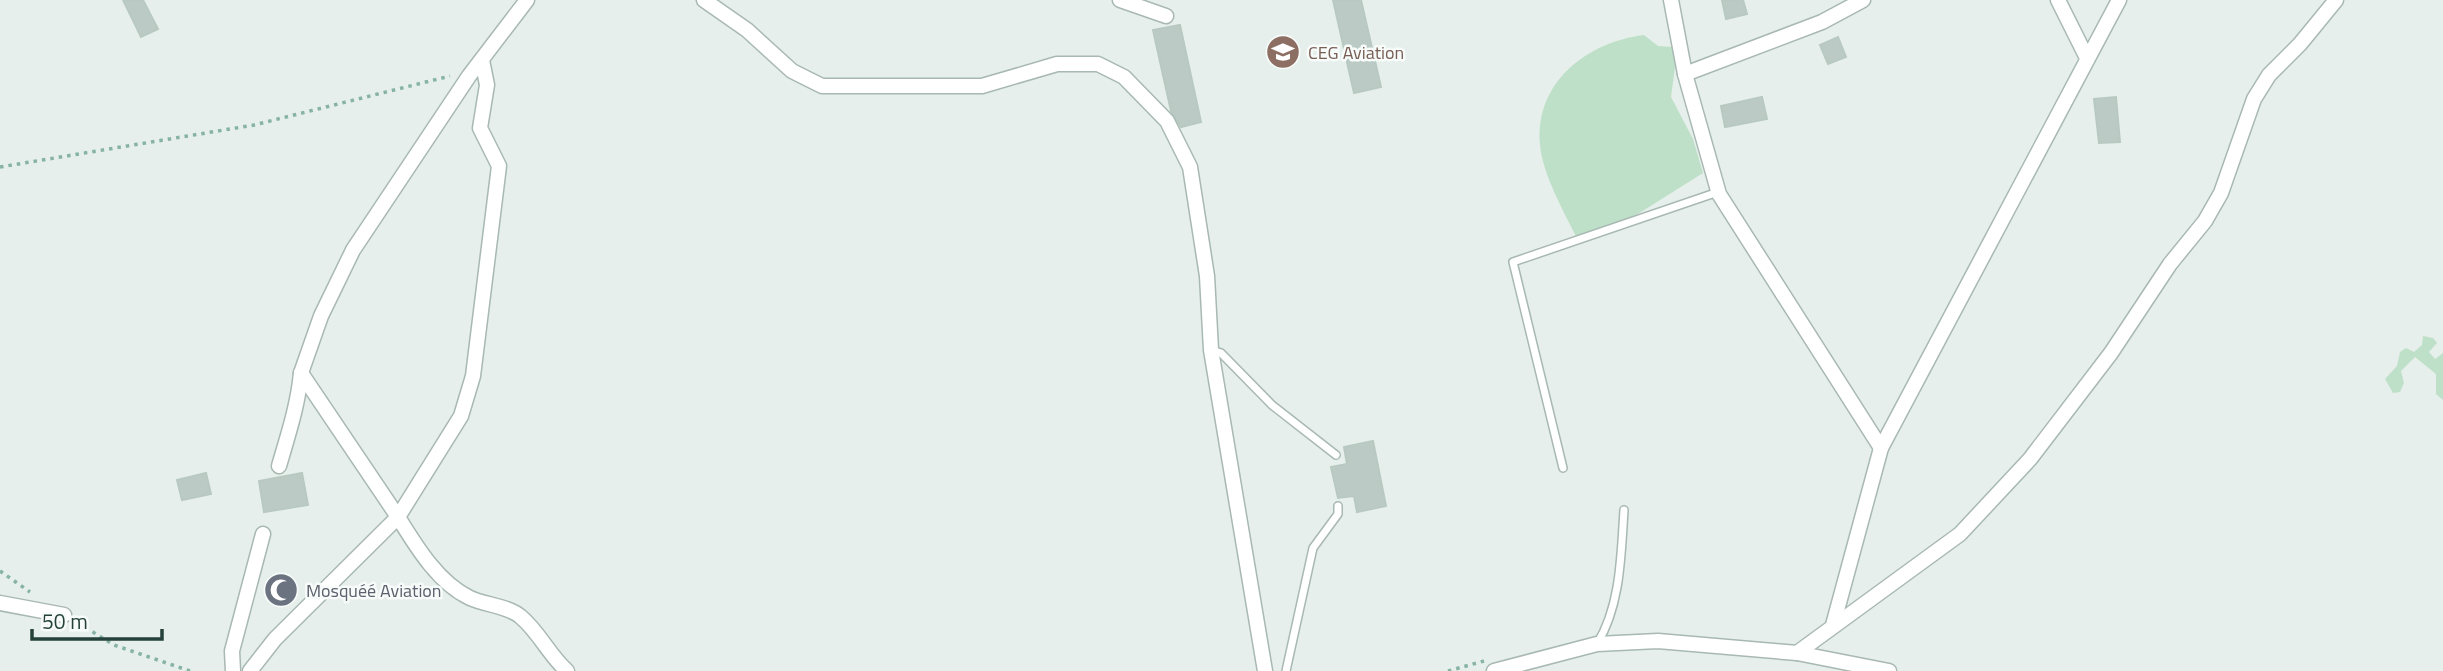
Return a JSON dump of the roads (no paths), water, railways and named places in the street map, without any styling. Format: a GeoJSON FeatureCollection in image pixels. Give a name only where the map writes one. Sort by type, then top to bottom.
{"type":"FeatureCollection","features":[{"type":"Feature","properties":{"kind":"street"},"geometry":{"type":"LineString","coordinates":[[279,466],[289,426],[298,407],[301,373],[321,316],[353,250],[469,76],[527,0]]}},
{"type":"Feature","properties":{"kind":"street"},"geometry":{"type":"LineString","coordinates":[[704,0],[747,30],[792,71],[822,86],[982,86],[1057,64],[1098,64],[1124,77],[1167,121],[1190,167],[1208,276],[1212,350],[1265,671]]}},
{"type":"Feature","properties":{"kind":"street"},"geometry":{"type":"LineString","coordinates":[[1120,0],[1166,16]]}},
{"type":"Feature","properties":{"kind":"street"},"geometry":{"type":"LineString","coordinates":[[1671,0],[1685,74],[1718,192],[1881,449]]}},
{"type":"Feature","properties":{"kind":"street"},"geometry":{"type":"LineString","coordinates":[[1685,74],[1822,22],[1863,0]]}},
{"type":"Feature","properties":{"kind":"street"},"geometry":{"type":"LineString","coordinates":[[2058,0],[2086,56]]}},
{"type":"Feature","properties":{"kind":"street"},"geometry":{"type":"LineString","coordinates":[[1833,625],[1881,449],[2011,206],[2086,56],[2119,0]]}},
{"type":"Feature","properties":{"kind":"street"},"geometry":{"type":"LineString","coordinates":[[1797,653],[1960,534],[2031,459],[2111,353],[2170,264],[2204,221],[2221,193],[2254,99],[2269,75],[2300,44],[2336,0]]}},
{"type":"Feature","properties":{"kind":"street"},"geometry":{"type":"LineString","coordinates":[[250,671],[275,639],[398,517],[461,416],[473,376],[499,166],[480,128],[487,85],[482,60]]}},
{"type":"Feature","properties":{"kind":"street"},"geometry":{"type":"LineString","coordinates":[[301,373],[422,555],[468,597],[520,615],[551,657],[567,671]]}},
{"type":"Feature","properties":{"kind":"street"},"geometry":{"type":"LineString","coordinates":[[233,671],[232,650],[264,534]]}},
{"type":"Feature","properties":{"kind":"street"},"geometry":{"type":"LineString","coordinates":[[0,603],[64,615]]}},
{"type":"Feature","properties":{"kind":"street"},"geometry":{"type":"LineString","coordinates":[[1494,671],[1597,644],[1658,641],[1797,653],[1889,671]]}},
{"type":"Feature","properties":{"kind":"lane"},"geometry":{"type":"LineString","coordinates":[[1563,468],[1513,262],[1718,192]]}},
{"type":"Feature","properties":{"kind":"lane"},"geometry":{"type":"LineString","coordinates":[[1212,350],[1221,353],[1272,405],[1336,455]]}},
{"type":"Feature","properties":{"kind":"lane"},"geometry":{"type":"LineString","coordinates":[[1286,671],[1313,548],[1338,514],[1338,506]]}},
{"type":"Feature","properties":{"kind":"lane"},"geometry":{"type":"LineString","coordinates":[[1597,644],[1605,631],[1618,579],[1624,510]]}},
{"type":"Feature","properties":{"kind":"place","name":"CEG Aviation"},"geometry":{"type":"Point","coordinates":[1283,52]}},
{"type":"Feature","properties":{"kind":"place","name":"Mosquéé Aviation"},"geometry":{"type":"Point","coordinates":[281,590]}}]}
